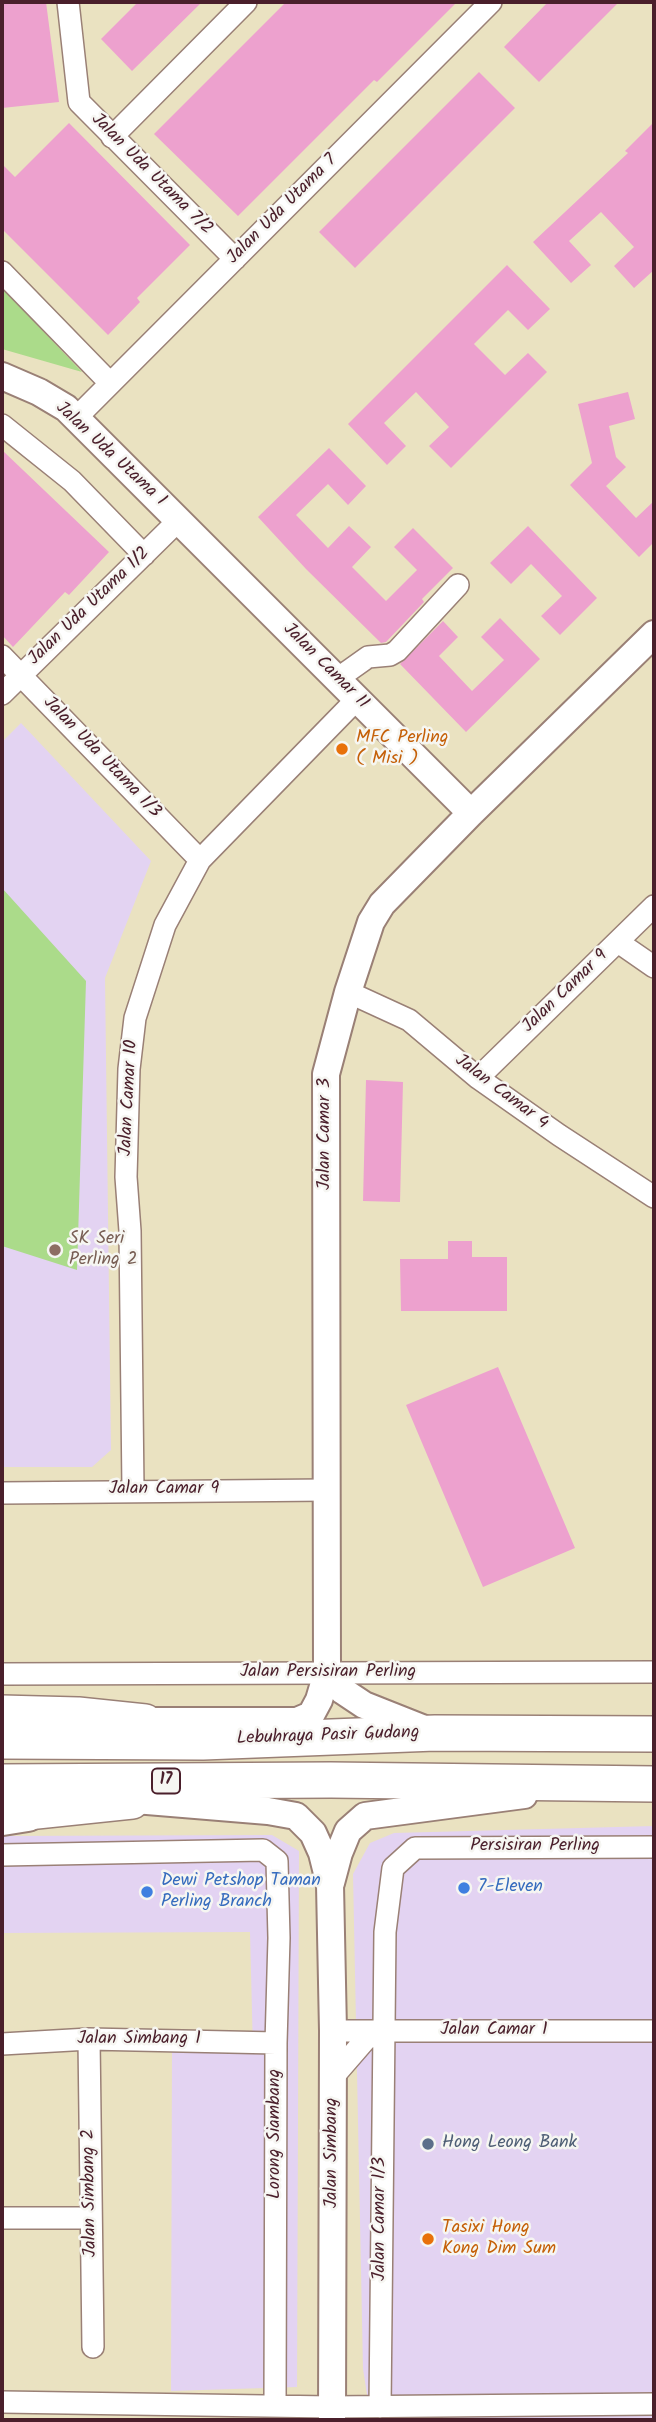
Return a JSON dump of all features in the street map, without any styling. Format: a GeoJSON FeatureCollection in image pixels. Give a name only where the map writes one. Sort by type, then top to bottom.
{"type":"FeatureCollection","features":[{"type":"Feature","properties":{"kind":"highway"},"geometry":{"type":"LineString","coordinates":[[2,1713],[78,1715],[144,1721],[203,1742]]}},
{"type":"Feature","properties":{"kind":"highway","name":"Lebuhraya Pasir Gudang"},"geometry":{"type":"LineString","coordinates":[[2,1741],[203,1742],[435,1733],[654,1734]]}},
{"type":"Feature","properties":{"kind":"highway"},"geometry":{"type":"LineString","coordinates":[[10,1812],[331,1780]]}},
{"type":"Feature","properties":{"kind":"highway","name":"17"},"geometry":{"type":"LineString","coordinates":[[2,1782],[331,1780],[654,1784]]}},
{"type":"Feature","properties":{"kind":"street","name":"Jalan Uda Utama 7/2"},"geometry":{"type":"LineString","coordinates":[[68,2],[79,102],[234,259]]}},
{"type":"Feature","properties":{"kind":"street"},"geometry":{"type":"LineString","coordinates":[[112,137],[246,2]]}},
{"type":"Feature","properties":{"kind":"street","name":"Jalan Uda Utama 7"},"geometry":{"type":"LineString","coordinates":[[76,418],[491,2]]}},
{"type":"Feature","properties":{"kind":"street"},"geometry":{"type":"LineString","coordinates":[[2,272],[110,383]]}},
{"type":"Feature","properties":{"kind":"street","name":"Jalan Uda Utama 1"},"geometry":{"type":"LineString","coordinates":[[2,376],[39,392],[66,408],[179,520]]}},
{"type":"Feature","properties":{"kind":"street"},"geometry":{"type":"LineString","coordinates":[[2,425],[72,481],[144,555]]}},
{"type":"Feature","properties":{"kind":"street","name":"Jalan Uda Utama 1/2"},"geometry":{"type":"LineString","coordinates":[[2,694],[179,520]]}},
{"type":"Feature","properties":{"kind":"street","name":"Jalan Camar 11"},"geometry":{"type":"LineString","coordinates":[[179,520],[471,813]]}},
{"type":"Feature","properties":{"kind":"street"},"geometry":{"type":"LineString","coordinates":[[337,679],[368,657],[390,655],[397,651],[458,585]]}},
{"type":"Feature","properties":{"kind":"street","name":"Jalan Camar 3"},"geometry":{"type":"LineString","coordinates":[[144,1721],[297,1721],[312,1715],[327,1673],[326,1074],[348,992],[371,922],[382,904],[654,634]]}},
{"type":"Feature","properties":{"kind":"street","name":"Jalan Uda Utama 1/3"},"geometry":{"type":"LineString","coordinates":[[2,656],[200,860]]}},
{"type":"Feature","properties":{"kind":"street","name":"Jalan Camar 10"},"geometry":{"type":"LineString","coordinates":[[134,1490],[130,1231],[126,1177],[129,1069],[135,1018],[165,925],[200,860],[357,699]]}},
{"type":"Feature","properties":{"kind":"street","name":"Jalan Camar 9"},"geometry":{"type":"LineString","coordinates":[[478,1078],[654,906]]}},
{"type":"Feature","properties":{"kind":"street"},"geometry":{"type":"LineString","coordinates":[[618,942],[654,967]]}},
{"type":"Feature","properties":{"kind":"street","name":"Jalan Camar 4"},"geometry":{"type":"LineString","coordinates":[[348,992],[409,1020],[478,1078],[654,1197]]}},
{"type":"Feature","properties":{"kind":"street","name":"Jalan Camar 9"},"geometry":{"type":"LineString","coordinates":[[2,1493],[327,1490]]}},
{"type":"Feature","properties":{"kind":"street","name":"Jalan Persisiran Perling"},"geometry":{"type":"LineString","coordinates":[[2,1674],[654,1672]]}},
{"type":"Feature","properties":{"kind":"street"},"geometry":{"type":"LineString","coordinates":[[327,1673],[343,1691],[363,1704],[435,1733]]}},
{"type":"Feature","properties":{"kind":"street"},"geometry":{"type":"LineString","coordinates":[[330,1885],[348,1831],[365,1816],[600,1785]]}},
{"type":"Feature","properties":{"kind":"street"},"geometry":{"type":"LineString","coordinates":[[135,1800],[268,1811],[296,1816],[313,1833],[322,1853],[330,1885]]}},
{"type":"Feature","properties":{"kind":"street","name":"Persisiran Perling"},"geometry":{"type":"LineString","coordinates":[[415,1848],[654,1847]]}},
{"type":"Feature","properties":{"kind":"street","name":"Jalan Camar 1/3"},"geometry":{"type":"LineString","coordinates":[[380,2407],[384,1932],[393,1868],[415,1848]]}},
{"type":"Feature","properties":{"kind":"street","name":"Lorong Siambang"},"geometry":{"type":"LineString","coordinates":[[2,1855],[263,1850],[277,1861],[279,1938],[276,2043],[275,2406]]}},
{"type":"Feature","properties":{"kind":"street","name":"Jalan Simbang"},"geometry":{"type":"LineString","coordinates":[[330,1885],[333,2031],[331,2414]]}},
{"type":"Feature","properties":{"kind":"street"},"geometry":{"type":"LineString","coordinates":[[332,1996],[342,2010],[383,2031]]}},
{"type":"Feature","properties":{"kind":"street","name":"Jalan Camar 1"},"geometry":{"type":"LineString","coordinates":[[333,2031],[654,2031]]}},
{"type":"Feature","properties":{"kind":"street"},"geometry":{"type":"LineString","coordinates":[[333,2077],[366,2039],[383,2031]]}},
{"type":"Feature","properties":{"kind":"street","name":"Jalan Simbang 1"},"geometry":{"type":"LineString","coordinates":[[2,2044],[89,2039],[276,2043]]}},
{"type":"Feature","properties":{"kind":"street","name":"Jalan Simbang 2"},"geometry":{"type":"LineString","coordinates":[[89,2039],[93,2347]]}},
{"type":"Feature","properties":{"kind":"street"},"geometry":{"type":"LineString","coordinates":[[2,2218],[91,2218]]}},
{"type":"Feature","properties":{"kind":"street"},"geometry":{"type":"LineString","coordinates":[[2,2402],[138,2412],[275,2406],[331,2414],[380,2407],[654,2404]]}},
{"type":"Feature","properties":{"kind":"shaded area","name":"SK Seri Perling 2"},"geometry":{"type":"Polygon","coordinates":[[[21,723],[151,861],[105,978],[111,1450],[92,1467],[2,1467],[2,742],[21,723]]]}},
{"type":"Feature","properties":{"kind":"shaded area"},"geometry":{"type":"Polygon","coordinates":[[[654,1826],[654,2420],[371,2420],[363,2369],[353,1874],[370,1843],[394,1833],[654,1826]]]}},
{"type":"Feature","properties":{"kind":"shaded area"},"geometry":{"type":"Polygon","coordinates":[[[272,1835],[299,1851],[297,2387],[171,2391],[172,2049],[253,2052],[250,1932],[2,1933],[2,1836],[272,1835]]]}},
{"type":"Feature","properties":{"kind":"green space"},"geometry":{"type":"Polygon","coordinates":[[[2,288],[82,372],[2,349],[2,288]]]}},
{"type":"Feature","properties":{"kind":"green space"},"geometry":{"type":"Polygon","coordinates":[[[2,888],[86,981],[77,1270],[2,1246],[2,888]]]}},
{"type":"Feature","properties":{"kind":"building"},"geometry":{"type":"Polygon","coordinates":[[[2,2],[46,2],[59,102],[2,108],[2,2]]]}},
{"type":"Feature","properties":{"kind":"building"},"geometry":{"type":"Polygon","coordinates":[[[138,2],[202,2],[132,71],[101,39],[138,2]]]}},
{"type":"Feature","properties":{"kind":"building"},"geometry":{"type":"Polygon","coordinates":[[[286,2],[457,2],[377,82],[374,80],[238,216],[154,134],[286,2]]]}},
{"type":"Feature","properties":{"kind":"building"},"geometry":{"type":"Polygon","coordinates":[[[548,2],[619,2],[539,82],[504,47],[548,2]]]}},
{"type":"Feature","properties":{"kind":"building"},"geometry":{"type":"Polygon","coordinates":[[[479,72],[515,108],[355,268],[319,232],[479,72]]]}},
{"type":"Feature","properties":{"kind":"building"},"geometry":{"type":"Polygon","coordinates":[[[654,122],[654,270],[634,288],[614,266],[634,247],[601,212],[569,241],[591,265],[571,283],[533,242],[628,153],[625,151],[654,122]]]}},
{"type":"Feature","properties":{"kind":"building"},"geometry":{"type":"Polygon","coordinates":[[[69,123],[190,245],[137,298],[140,302],[108,335],[2,229],[2,164],[15,177],[69,123]]]}},
{"type":"Feature","properties":{"kind":"building"},"geometry":{"type":"Polygon","coordinates":[[[507,265],[550,309],[528,330],[508,310],[474,344],[505,375],[528,353],[547,372],[451,468],[429,446],[449,427],[416,392],[384,423],[406,446],[387,465],[348,424],[507,265]]]}},
{"type":"Feature","properties":{"kind":"building"},"geometry":{"type":"Polygon","coordinates":[[[628,392],[635,419],[609,426],[616,457],[626,467],[606,486],[636,518],[654,501],[654,542],[639,557],[570,485],[592,463],[578,404],[628,392]]]}},
{"type":"Feature","properties":{"kind":"building"},"geometry":{"type":"Polygon","coordinates":[[[329,448],[366,486],[348,505],[328,484],[296,515],[328,548],[349,526],[371,547],[352,567],[386,601],[417,570],[394,547],[413,528],[453,568],[422,599],[424,602],[386,642],[381,643],[258,517],[329,448]]]}},
{"type":"Feature","properties":{"kind":"building"},"geometry":{"type":"Polygon","coordinates":[[[2,450],[109,552],[69,595],[65,592],[13,647],[2,635],[2,450]]]}},
{"type":"Feature","properties":{"kind":"building"},"geometry":{"type":"Polygon","coordinates":[[[528,526],[597,598],[560,635],[541,616],[562,596],[531,564],[511,584],[490,563],[528,526]]]}},
{"type":"Feature","properties":{"kind":"building"},"geometry":{"type":"Polygon","coordinates":[[[500,618],[540,659],[466,732],[400,664],[443,621],[458,637],[439,656],[472,691],[504,660],[481,637],[500,618]]]}},
{"type":"Feature","properties":{"kind":"building"},"geometry":{"type":"Polygon","coordinates":[[[366,1080],[403,1082],[400,1202],[363,1201],[366,1080]]]}},
{"type":"Feature","properties":{"kind":"building"},"geometry":{"type":"Polygon","coordinates":[[[448,1241],[472,1241],[472,1257],[507,1257],[507,1311],[401,1311],[400,1259],[448,1259],[448,1241]]]}},
{"type":"Feature","properties":{"kind":"building"},"geometry":{"type":"Polygon","coordinates":[[[498,1367],[575,1548],[483,1587],[406,1405],[498,1367]]]}},
{"type":"Feature","properties":{"kind":"place","name":"MFC Perling ( Misi )"},"geometry":{"type":"Point","coordinates":[342,749]}},
{"type":"Feature","properties":{"kind":"place","name":"SK Seri Perling 2"},"geometry":{"type":"Point","coordinates":[55,1250]}},
{"type":"Feature","properties":{"kind":"place","name":"7-Eleven"},"geometry":{"type":"Point","coordinates":[464,1888]}},
{"type":"Feature","properties":{"kind":"place","name":"Dewi Petshop Taman Perling Branch"},"geometry":{"type":"Point","coordinates":[147,1892]}},
{"type":"Feature","properties":{"kind":"place","name":"Hong Leong Bank"},"geometry":{"type":"Point","coordinates":[428,2144]}},
{"type":"Feature","properties":{"kind":"place","name":"Tasixi Hong Kong Dim Sum"},"geometry":{"type":"Point","coordinates":[428,2239]}}]}
